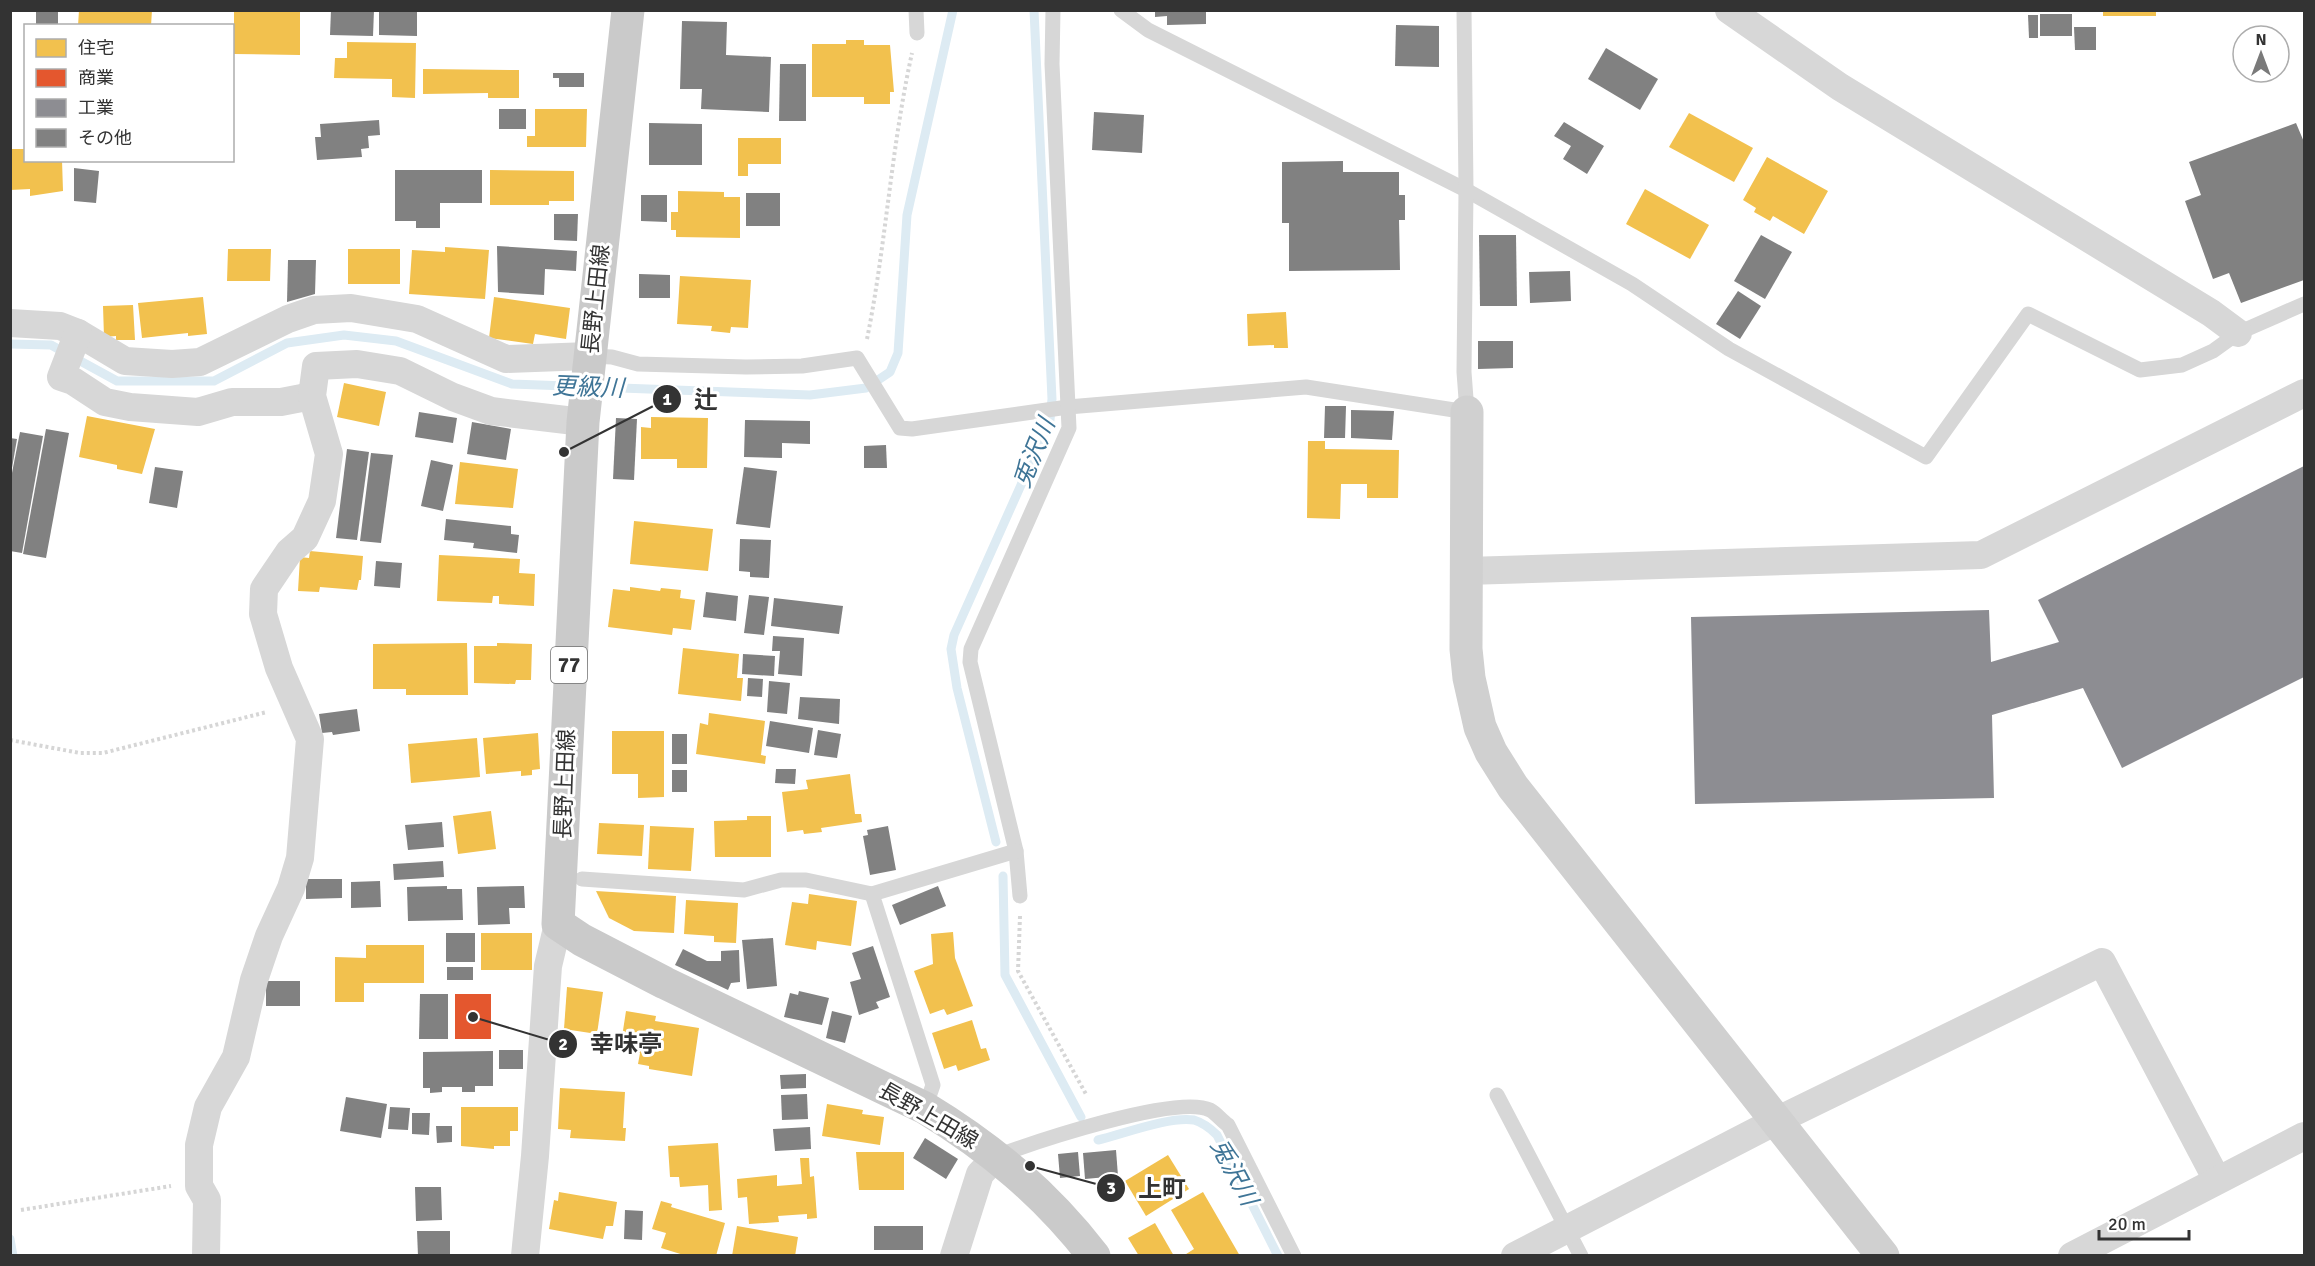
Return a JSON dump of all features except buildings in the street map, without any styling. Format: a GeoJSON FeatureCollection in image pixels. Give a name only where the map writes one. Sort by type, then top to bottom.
{"type":"FeatureCollection","features":[{"type":"Feature","properties":{"kind":"main road","name":"長野上田線"},"geometry":{"type":"LineString","coordinates":[[628,10],[588,361],[558,924],[582,940],[665,983],[925,1108],[997,1156],[1041,1193],[1094,1256]]}},
{"type":"Feature","properties":{"kind":"street"},"geometry":{"type":"LineString","coordinates":[[1729,10],[1840,87],[2211,313],[2238,333]]}},
{"type":"Feature","properties":{"kind":"street"},"geometry":{"type":"LineString","coordinates":[[10,323],[60,326],[125,361],[200,362],[288,319],[314,310],[351,308],[417,319],[506,359],[588,361]]}},
{"type":"Feature","properties":{"kind":"street"},"geometry":{"type":"LineString","coordinates":[[77,336],[61,378],[73,381],[105,402],[130,407],[198,412],[232,402],[281,402],[312,396]]}},
{"type":"Feature","properties":{"kind":"street"},"geometry":{"type":"LineString","coordinates":[[206,1256],[207,1200],[199,1186],[200,1145],[208,1107],[236,1057],[254,980],[269,936],[291,888],[300,858],[310,740],[294,706],[263,614],[264,589],[289,552],[305,538],[322,501],[329,454],[312,396],[316,366],[357,364],[400,371],[453,397],[491,411],[584,414]]}},
{"type":"Feature","properties":{"kind":"street"},"geometry":{"type":"LineString","coordinates":[[1466,571],[1981,555],[2304,393]]}},
{"type":"Feature","properties":{"kind":"street"},"geometry":{"type":"LineString","coordinates":[[1467,412],[1466,649],[1469,678],[1480,727],[1491,752],[1513,787],[1883,1256]]}},
{"type":"Feature","properties":{"kind":"street"},"geometry":{"type":"LineString","coordinates":[[525,1256],[548,966],[558,924]]}},
{"type":"Feature","properties":{"kind":"street"},"geometry":{"type":"LineString","coordinates":[[1515,1256],[1776,1121],[2102,962],[2217,1180]]}},
{"type":"Feature","properties":{"kind":"street"},"geometry":{"type":"LineString","coordinates":[[2072,1256],[2304,1136]]}},
{"type":"Feature","properties":{"kind":"street"},"geometry":{"type":"LineString","coordinates":[[954,1256],[980,1174],[997,1156]]}},
{"type":"Feature","properties":{"kind":"lane"},"geometry":{"type":"LineString","coordinates":[[916,10],[916,33]]}},
{"type":"Feature","properties":{"kind":"lane"},"geometry":{"type":"LineString","coordinates":[[1020,896],[1016,851],[970,662],[971,649],[1069,428],[1065,408],[1052,64],[1053,10]]}},
{"type":"Feature","properties":{"kind":"lane"},"geometry":{"type":"LineString","coordinates":[[1121,10],[1148,30],[1466,190],[1632,284],[1729,349],[1926,457],[2028,314],[2140,369],[2182,364],[2213,351],[2238,333],[2304,304]]}},
{"type":"Feature","properties":{"kind":"lane"},"geometry":{"type":"LineString","coordinates":[[588,361],[612,357],[638,364],[746,367],[859,362],[900,428],[912,429],[1065,408],[1306,387],[1467,412],[1464,372],[1466,190],[1464,10]]}},
{"type":"Feature","properties":{"kind":"lane"},"geometry":{"type":"LineString","coordinates":[[582,879],[744,890],[781,880],[806,880],[872,894],[1016,851]]}},
{"type":"Feature","properties":{"kind":"lane"},"geometry":{"type":"LineString","coordinates":[[872,894],[933,1085],[925,1108]]}},
{"type":"Feature","properties":{"kind":"lane"},"geometry":{"type":"LineString","coordinates":[[1497,1095],[1581,1256]]}},
{"type":"Feature","properties":{"kind":"lane"},"geometry":{"type":"LineString","coordinates":[[997,1156],[1050,1136],[1144,1114],[1185,1106],[1210,1110],[1228,1125],[1294,1256]]}},
{"type":"Feature","properties":{"kind":"path"},"geometry":{"type":"LineString","coordinates":[[859,362],[866,344],[876,292],[892,162],[916,33]]}},
{"type":"Feature","properties":{"kind":"path"},"geometry":{"type":"LineString","coordinates":[[10,740],[80,753],[103,753],[294,706]]}},
{"type":"Feature","properties":{"kind":"path"},"geometry":{"type":"LineString","coordinates":[[1020,896],[1018,971],[1087,1096]]}},
{"type":"Feature","properties":{"kind":"path"},"geometry":{"type":"LineString","coordinates":[[21,1210],[102,1199],[162,1186],[199,1186]]}},
{"type":"Feature","properties":{"kind":"waterway","name":"更級川"},"geometry":{"type":"LineString","coordinates":[[10,344],[51,345],[117,381],[214,381],[287,343],[344,335],[396,341],[512,384],[810,395],[866,388],[890,372],[898,353],[907,215],[953,10]]}},
{"type":"Feature","properties":{"kind":"waterway","name":"兎沢川"},"geometry":{"type":"LineString","coordinates":[[996,842],[957,688],[951,649],[954,635],[1050,420],[1052,399],[1034,10]]}},
{"type":"Feature","properties":{"kind":"waterway","name":"兎沢川"},"geometry":{"type":"LineString","coordinates":[[1003,876],[1005,975],[1081,1117]]}},
{"type":"Feature","properties":{"kind":"waterway","name":"兎沢川"},"geometry":{"type":"LineString","coordinates":[[1098,1140],[1146,1126],[1184,1119],[1194,1120],[1207,1126],[1217,1135],[1278,1256]]}},
{"type":"Feature","properties":{"kind":"waterway","name":"更級川"},"geometry":{"type":"LineString","coordinates":[[10,1239],[13,1256]]}},
{"type":"Feature","properties":{"kind":"place","name":"辻"},"geometry":{"type":"Point","coordinates":[564,452]}},
{"type":"Feature","properties":{"kind":"place","name":"幸味亭"},"geometry":{"type":"Point","coordinates":[473,1017]}},
{"type":"Feature","properties":{"kind":"place","name":"上町"},"geometry":{"type":"Point","coordinates":[1030,1166]}}]}
